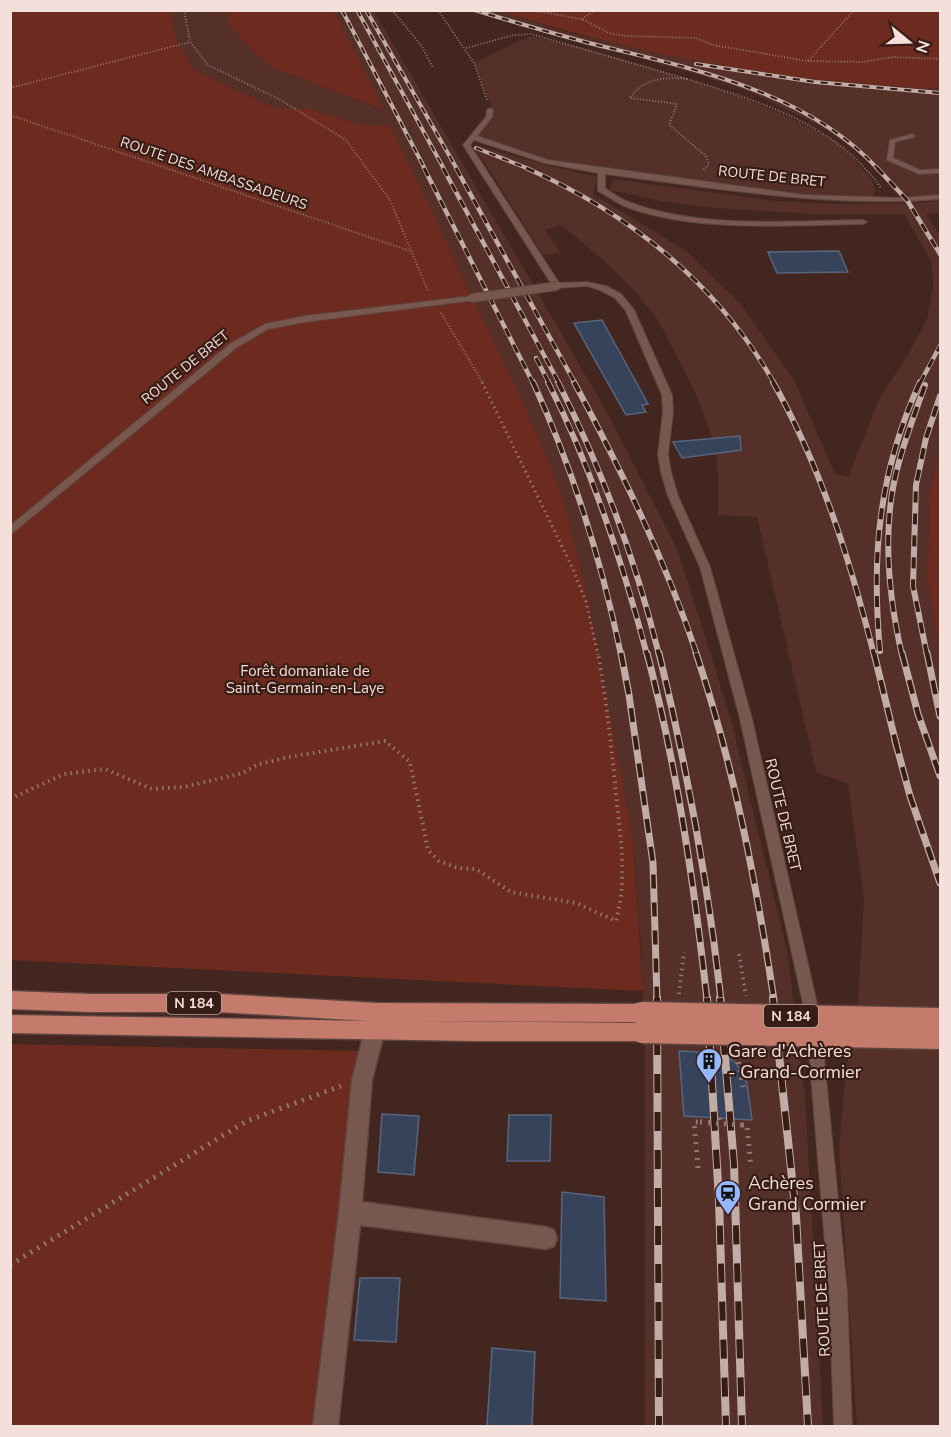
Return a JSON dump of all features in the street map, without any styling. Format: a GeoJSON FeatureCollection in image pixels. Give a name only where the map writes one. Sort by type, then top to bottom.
{"type":"FeatureCollection","features":[{"type":"Feature","properties":{"kind":"main road","name":"N 184"},"geometry":{"type":"LineString","coordinates":[[10,1000],[89,1003],[219,1003],[376,1021]]}},
{"type":"Feature","properties":{"kind":"main road","name":"N 184"},"geometry":{"type":"LineString","coordinates":[[10,1024],[376,1021],[641,1023],[940,1019]]}},
{"type":"Feature","properties":{"kind":"main road","name":"N 184"},"geometry":{"type":"LineString","coordinates":[[641,1023],[940,1038]]}},
{"type":"Feature","properties":{"kind":"street"},"geometry":{"type":"LineString","coordinates":[[325,1426],[350,1212],[362,1079],[376,1021]]}},
{"type":"Feature","properties":{"kind":"street"},"geometry":{"type":"LineString","coordinates":[[350,1212],[546,1238]]}},
{"type":"Feature","properties":{"kind":"lane"},"geometry":{"type":"LineString","coordinates":[[490,110],[489,117],[468,141],[467,148],[557,286]]}},
{"type":"Feature","properties":{"kind":"lane"},"geometry":{"type":"LineString","coordinates":[[912,136],[892,141],[890,159],[919,172],[940,171]]}},
{"type":"Feature","properties":{"kind":"lane","name":"ROUTE DE BRET"},"geometry":{"type":"LineString","coordinates":[[473,137],[547,162],[805,197],[885,199],[940,196]]}},
{"type":"Feature","properties":{"kind":"lane"},"geometry":{"type":"LineString","coordinates":[[602,171],[601,189],[609,195],[625,203],[681,217],[715,222],[863,222]]}},
{"type":"Feature","properties":{"kind":"lane","name":"ROUTE DE BRET"},"geometry":{"type":"LineString","coordinates":[[10,532],[233,346],[265,327],[305,319],[434,304],[557,286],[587,284],[603,288],[618,296],[633,316],[667,394],[669,412],[663,454],[666,472],[673,495],[705,567],[744,713],[813,1017],[838,1291],[843,1426]]}},
{"type":"Feature","properties":{"kind":"path"},"geometry":{"type":"LineString","coordinates":[[10,799],[64,774],[105,769],[152,789],[184,787],[243,773],[256,765],[289,757],[385,741],[410,762],[428,850],[439,861],[458,868],[476,869],[511,892],[576,903],[616,921],[622,903],[625,871],[609,731],[590,617],[554,525],[498,410],[462,344],[434,304],[390,200],[346,140],[279,99],[208,65],[190,42],[184,10]]}},
{"type":"Feature","properties":{"kind":"path"},"geometry":{"type":"LineString","coordinates":[[392,10],[421,45],[433,68]]}},
{"type":"Feature","properties":{"kind":"path"},"geometry":{"type":"LineString","coordinates":[[438,10],[466,48],[480,76],[490,110]]}},
{"type":"Feature","properties":{"kind":"path"},"geometry":{"type":"LineString","coordinates":[[530,10],[582,20],[609,33],[627,36],[696,38],[713,45],[807,61],[861,62],[894,57],[940,59]]}},
{"type":"Feature","properties":{"kind":"path"},"geometry":{"type":"LineString","coordinates":[[582,20],[595,10]]}},
{"type":"Feature","properties":{"kind":"path"},"geometry":{"type":"LineString","coordinates":[[807,61],[854,10]]}},
{"type":"Feature","properties":{"kind":"path"},"geometry":{"type":"LineString","coordinates":[[466,48],[514,35],[531,34],[687,79],[782,114],[836,141],[874,176],[885,199]]}},
{"type":"Feature","properties":{"kind":"path"},"geometry":{"type":"LineString","coordinates":[[10,88],[190,42]]}},
{"type":"Feature","properties":{"kind":"path"},"geometry":{"type":"LineString","coordinates":[[687,79],[671,77],[653,80],[641,86],[630,98],[677,104],[669,125],[706,156],[709,164],[704,170]]}},
{"type":"Feature","properties":{"kind":"path","name":"ROUTE DES AMBASSADEURS"},"geometry":{"type":"LineString","coordinates":[[10,115],[411,251]]}},
{"type":"Feature","properties":{"kind":"path"},"geometry":{"type":"LineString","coordinates":[[735,1045],[743,1086]]}},
{"type":"Feature","properties":{"kind":"path"},"geometry":{"type":"LineString","coordinates":[[10,1265],[247,1121],[362,1079]]}},
{"type":"Feature","properties":{"kind":"path"},"geometry":{"type":"LineString","coordinates":[[698,1168],[694,1122],[720,1121],[747,1125],[751,1168]]}},
{"type":"Feature","properties":{"kind":"shaded area"},"geometry":{"type":"Polygon","coordinates":[[[172,11],[225,11],[229,23],[271,67],[383,110],[334,11],[374,11],[608,414],[678,551],[730,716],[787,950],[805,1095],[823,1426],[645,1426],[645,1053],[641,946],[633,838],[588,597],[525,407],[391,126],[358,124],[310,109],[277,109],[194,69],[175,37],[172,11]]]}},
{"type":"Feature","properties":{"kind":"shaded area"},"geometry":{"type":"Polygon","coordinates":[[[469,11],[500,11],[599,40],[723,65],[880,85],[940,89],[940,197],[915,199],[918,203],[940,201],[940,213],[926,214],[940,236],[940,448],[929,495],[928,582],[940,653],[940,1426],[857,1426],[839,1150],[846,1071],[858,999],[864,899],[848,784],[816,772],[757,517],[718,515],[718,472],[714,442],[694,390],[658,320],[634,290],[602,259],[561,225],[545,230],[561,253],[543,255],[473,144],[549,166],[598,177],[593,194],[686,251],[740,303],[795,382],[835,474],[848,477],[880,397],[909,353],[927,319],[933,289],[932,263],[904,214],[813,214],[717,208],[661,201],[610,190],[613,179],[775,201],[838,204],[902,203],[877,169],[854,148],[816,124],[751,92],[693,73],[469,11]]]}},
{"type":"Feature","properties":{"kind":"shaded area"},"geometry":{"type":"Polygon","coordinates":[[[530,36],[572,45],[723,90],[782,114],[836,141],[872,179],[875,190],[873,196],[805,196],[549,162],[475,136],[494,114],[474,63],[530,36]]]}},
{"type":"Feature","properties":{"kind":"green space","name":"Forêt domaniale de Saint-Germain-en-Laye"},"geometry":{"type":"Polygon","coordinates":[[[11,11],[172,11],[175,37],[194,69],[277,109],[310,109],[358,124],[391,126],[525,407],[561,492],[588,597],[633,838],[643,991],[11,960],[11,11]]]}},
{"type":"Feature","properties":{"kind":"green space"},"geometry":{"type":"Polygon","coordinates":[[[225,11],[334,11],[384,110],[271,67],[247,45],[229,23],[225,11]]]}},
{"type":"Feature","properties":{"kind":"green space"},"geometry":{"type":"Polygon","coordinates":[[[500,11],[940,11],[940,89],[884,86],[717,65],[607,42],[500,11]]]}},
{"type":"Feature","properties":{"kind":"green space"},"geometry":{"type":"Polygon","coordinates":[[[940,448],[940,653],[928,582],[929,495],[940,448]]]}},
{"type":"Feature","properties":{"kind":"green space"},"geometry":{"type":"Polygon","coordinates":[[[11,1044],[362,1051],[335,1426],[11,1426],[11,1044]]]}},
{"type":"Feature","properties":{"kind":"building"},"geometry":{"type":"Polygon","coordinates":[[[839,251],[848,272],[777,273],[768,252],[839,251]]]}},
{"type":"Feature","properties":{"kind":"building"},"geometry":{"type":"Polygon","coordinates":[[[602,320],[648,404],[642,405],[646,412],[626,415],[574,323],[602,320]]]}},
{"type":"Feature","properties":{"kind":"building"},"geometry":{"type":"Polygon","coordinates":[[[740,436],[741,450],[682,458],[673,442],[740,436]]]}},
{"type":"Feature","properties":{"kind":"building","name":"Gare d'Achères - Grand-Cormier"},"geometry":{"type":"Polygon","coordinates":[[[679,1051],[717,1053],[734,1061],[744,1074],[752,1120],[684,1116],[679,1051]]]}},
{"type":"Feature","properties":{"kind":"building"},"geometry":{"type":"Polygon","coordinates":[[[382,1114],[419,1116],[414,1175],[378,1172],[382,1114]]]}},
{"type":"Feature","properties":{"kind":"building"},"geometry":{"type":"Polygon","coordinates":[[[509,1115],[551,1115],[550,1161],[507,1161],[509,1115]]]}},
{"type":"Feature","properties":{"kind":"building"},"geometry":{"type":"Polygon","coordinates":[[[562,1192],[604,1197],[606,1301],[560,1298],[562,1192]]]}},
{"type":"Feature","properties":{"kind":"building"},"geometry":{"type":"Polygon","coordinates":[[[360,1278],[400,1278],[396,1342],[354,1340],[360,1278]]]}},
{"type":"Feature","properties":{"kind":"building"},"geometry":{"type":"Polygon","coordinates":[[[492,1348],[535,1352],[532,1426],[487,1426],[492,1348]]]}},
{"type":"Feature","properties":{"kind":"railway"},"geometry":{"type":"LineString","coordinates":[[342,10],[425,169]]}},
{"type":"Feature","properties":{"kind":"railway"},"geometry":{"type":"LineString","coordinates":[[357,10],[444,169]]}},
{"type":"Feature","properties":{"kind":"railway"},"geometry":{"type":"LineString","coordinates":[[366,10],[457,169]]}},
{"type":"Feature","properties":{"kind":"railway"},"geometry":{"type":"LineString","coordinates":[[475,10],[705,73],[744,86],[816,119],[849,142],[878,169]]}},
{"type":"Feature","properties":{"kind":"railway"},"geometry":{"type":"LineString","coordinates":[[696,64],[815,82],[940,93]]}},
{"type":"Feature","properties":{"kind":"railway"},"geometry":{"type":"LineString","coordinates":[[476,148],[529,169]]}},
{"type":"Feature","properties":{"kind":"railway"},"geometry":{"type":"LineString","coordinates":[[424,168],[533,383]]}},
{"type":"Feature","properties":{"kind":"railway"},"geometry":{"type":"LineString","coordinates":[[443,168],[559,383]]}},
{"type":"Feature","properties":{"kind":"railway"},"geometry":{"type":"LineString","coordinates":[[456,168],[575,383]]}},
{"type":"Feature","properties":{"kind":"railway"},"geometry":{"type":"LineString","coordinates":[[526,168],[600,207],[668,255],[726,314],[774,383]]}},
{"type":"Feature","properties":{"kind":"railway"},"geometry":{"type":"LineString","coordinates":[[878,169],[907,200],[940,254]]}},
{"type":"Feature","properties":{"kind":"railway"},"geometry":{"type":"LineString","coordinates":[[920,383],[940,346]]}},
{"type":"Feature","properties":{"kind":"railway"},"geometry":{"type":"LineString","coordinates":[[536,358],[549,383]]}},
{"type":"Feature","properties":{"kind":"railway"},"geometry":{"type":"LineString","coordinates":[[533,382],[573,481],[605,585],[621,655]]}},
{"type":"Feature","properties":{"kind":"railway"},"geometry":{"type":"LineString","coordinates":[[548,382],[579,448],[605,516],[647,655]]}},
{"type":"Feature","properties":{"kind":"railway"},"geometry":{"type":"LineString","coordinates":[[558,382],[589,448],[616,515],[640,584],[659,655]]}},
{"type":"Feature","properties":{"kind":"railway"},"geometry":{"type":"LineString","coordinates":[[574,382],[641,516],[671,584],[697,655]]}},
{"type":"Feature","properties":{"kind":"railway"},"geometry":{"type":"LineString","coordinates":[[773,382],[806,447],[820,481],[855,584],[874,655]]}},
{"type":"Feature","properties":{"kind":"railway"},"geometry":{"type":"LineString","coordinates":[[880,651],[877,580],[881,514],[895,448],[920,382]]}},
{"type":"Feature","properties":{"kind":"railway"},"geometry":{"type":"LineString","coordinates":[[902,655],[890,582],[888,545],[890,509],[899,461],[925,385]]}},
{"type":"Feature","properties":{"kind":"railway"},"geometry":{"type":"LineString","coordinates":[[927,655],[913,586],[916,485],[926,438],[940,396]]}},
{"type":"Feature","properties":{"kind":"railway"},"geometry":{"type":"LineString","coordinates":[[621,653],[653,863],[657,1000]]}},
{"type":"Feature","properties":{"kind":"railway"},"geometry":{"type":"LineString","coordinates":[[647,653],[676,782],[707,1000]]}},
{"type":"Feature","properties":{"kind":"railway"},"geometry":{"type":"LineString","coordinates":[[659,653],[696,825],[721,1000]]}},
{"type":"Feature","properties":{"kind":"railway"},"geometry":{"type":"LineString","coordinates":[[696,653],[733,781],[760,912],[774,1000]]}},
{"type":"Feature","properties":{"kind":"railway"},"geometry":{"type":"LineString","coordinates":[[874,653],[896,742]]}},
{"type":"Feature","properties":{"kind":"railway"},"geometry":{"type":"LineString","coordinates":[[902,653],[918,714],[940,776]]}},
{"type":"Feature","properties":{"kind":"railway"},"geometry":{"type":"LineString","coordinates":[[927,653],[940,716]]}},
{"type":"Feature","properties":{"kind":"railway"},"geometry":{"type":"LineString","coordinates":[[896,742],[910,796],[940,883]]}},
{"type":"Feature","properties":{"kind":"railway"},"geometry":{"type":"LineString","coordinates":[[896,742],[897,748]]}},
{"type":"Feature","properties":{"kind":"railway"},"geometry":{"type":"LineString","coordinates":[[657,998],[659,1426]]}},
{"type":"Feature","properties":{"kind":"railway"},"geometry":{"type":"LineString","coordinates":[[707,998],[719,1200],[726,1426]]}},
{"type":"Feature","properties":{"kind":"railway"},"geometry":{"type":"LineString","coordinates":[[720,998],[734,1164],[742,1426]]}},
{"type":"Feature","properties":{"kind":"railway"},"geometry":{"type":"LineString","coordinates":[[773,998],[796,1216],[808,1426]]}},
{"type":"Feature","properties":{"kind":"place","name":"Gare d'Achères - Grand-Cormier"},"geometry":{"type":"Point","coordinates":[709,1084]}},
{"type":"Feature","properties":{"kind":"place","name":"Achères Grand Cormier"},"geometry":{"type":"Point","coordinates":[728,1216]}}]}
